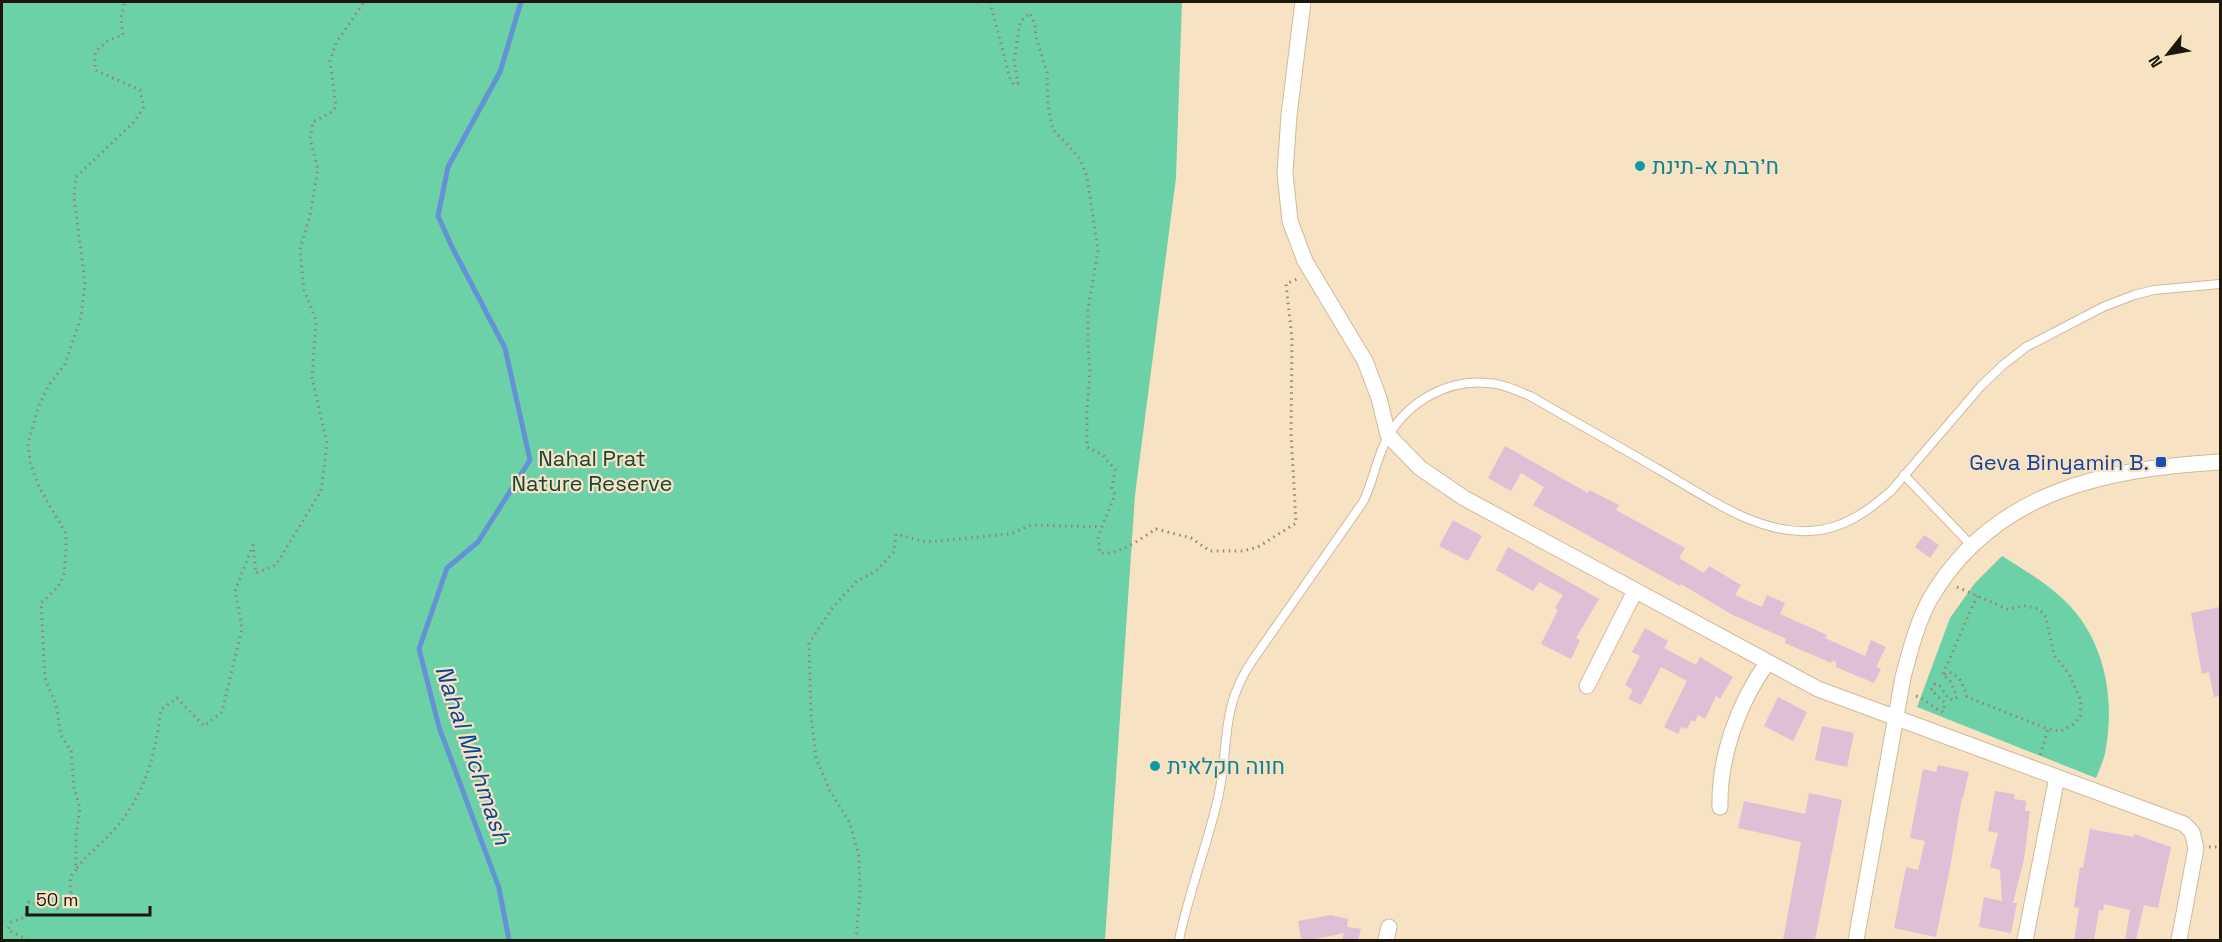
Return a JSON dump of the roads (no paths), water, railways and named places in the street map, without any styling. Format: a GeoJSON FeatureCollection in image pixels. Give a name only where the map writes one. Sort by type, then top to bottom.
{"type":"FeatureCollection","features":[{"type":"Feature","properties":{"kind":"street"},"geometry":{"type":"LineString","coordinates":[[1303,2],[1289,115],[1285,173],[1290,221],[1305,261],[1365,361],[1379,398],[1388,435],[1411,460],[1446,488],[1818,689],[2180,822],[2190,829],[2196,848],[2179,940]]}},
{"type":"Feature","properties":{"kind":"street"},"geometry":{"type":"LineString","coordinates":[[1856,940],[1900,691],[1914,636],[1930,600],[1952,568],[1972,546],[2009,516],[2044,497],[2083,482],[2125,471],[2220,460]]}},
{"type":"Feature","properties":{"kind":"street"},"geometry":{"type":"LineString","coordinates":[[1587,686],[1635,591]]}},
{"type":"Feature","properties":{"kind":"street"},"geometry":{"type":"LineString","coordinates":[[1720,807],[1721,775],[1728,745],[1744,703],[1767,663]]}},
{"type":"Feature","properties":{"kind":"street"},"geometry":{"type":"LineString","coordinates":[[2025,940],[2057,777]]}},
{"type":"Feature","properties":{"kind":"lane"},"geometry":{"type":"LineString","coordinates":[[1179,940],[1220,788],[1225,763],[1227,718],[1237,688],[1252,661],[1363,502],[1388,435],[1408,411],[1432,394],[1450,386],[1470,382],[1501,385],[1532,398],[1739,515],[1759,524],[1795,531],[1813,531],[1845,523],[1876,504],[1981,386],[2026,347],[2103,307],[2134,295],[2154,290],[2220,284]]}},
{"type":"Feature","properties":{"kind":"lane"},"geometry":{"type":"LineString","coordinates":[[1904,475],[1972,546]]}},
{"type":"Feature","properties":{"kind":"waterway","name":"Nahal Michmash"},"geometry":{"type":"LineString","coordinates":[[509,940],[499,888],[439,727],[419,649],[447,568],[478,542],[530,460],[505,348],[438,216],[448,167],[500,72],[521,2]]}},
{"type":"Feature","properties":{"kind":"place","name":"ח'רבת א-תינת"},"geometry":{"type":"Point","coordinates":[1640,166]}},
{"type":"Feature","properties":{"kind":"place","name":"Geva Binyamin B."},"geometry":{"type":"Point","coordinates":[2161,462]}},
{"type":"Feature","properties":{"kind":"place","name":"חווה חקלאית"},"geometry":{"type":"Point","coordinates":[1155,766]}},
{"type":"Feature","properties":{"kind":"park label","name":"Nahal Prat Nature Reserve"},"geometry":{"type":"Point","coordinates":[592,470]}}]}
